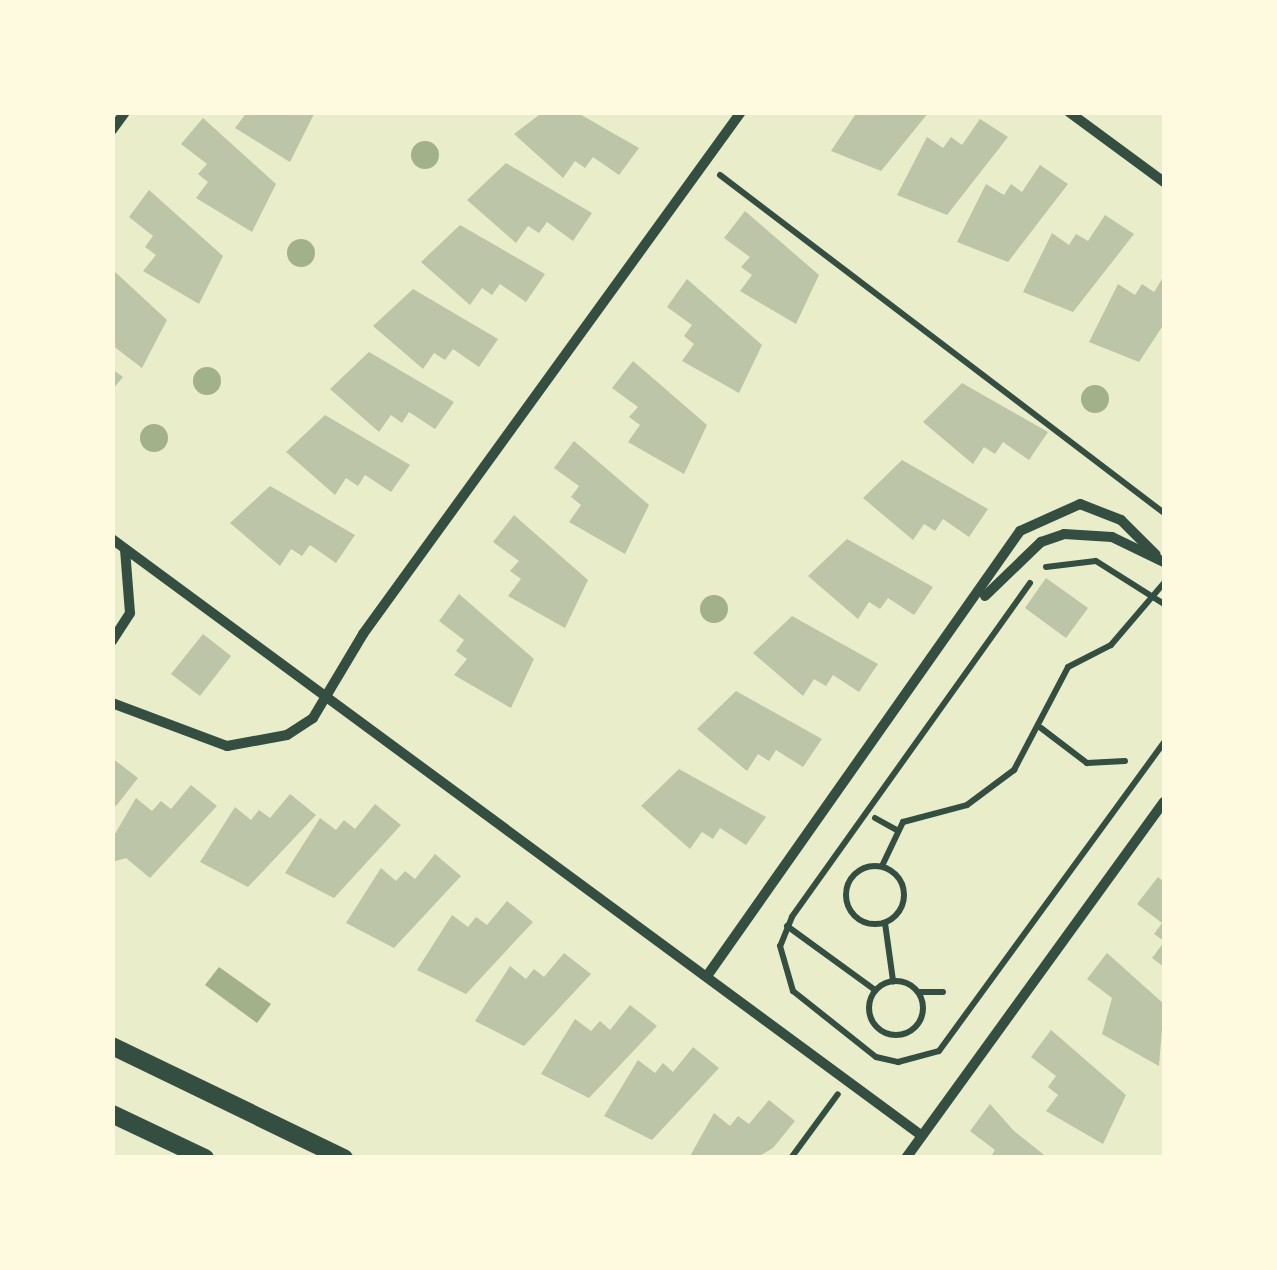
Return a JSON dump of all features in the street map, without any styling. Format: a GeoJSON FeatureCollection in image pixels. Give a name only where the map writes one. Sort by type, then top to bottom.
{"type":"FeatureCollection","features":[{"type":"Feature","properties":{"kind":"street"},"geometry":{"type":"LineString","coordinates":[[112,130],[125,112]]}},
{"type":"Feature","properties":{"kind":"street"},"geometry":{"type":"LineString","coordinates":[[112,704],[227,746],[287,735],[329,697],[364,634],[741,112]]}},
{"type":"Feature","properties":{"kind":"street"},"geometry":{"type":"LineString","coordinates":[[1069,112],[1164,182]]}},
{"type":"Feature","properties":{"kind":"street"},"geometry":{"type":"LineString","coordinates":[[707,976],[976,603],[1020,530],[1057,507],[1102,508],[1160,559]]}},
{"type":"Feature","properties":{"kind":"street"},"geometry":{"type":"LineString","coordinates":[[976,603],[1041,542],[1064,534],[1112,537],[1160,559]]}},
{"type":"Feature","properties":{"kind":"street"},"geometry":{"type":"LineString","coordinates":[[112,540],[922,1136]]}},
{"type":"Feature","properties":{"kind":"street"},"geometry":{"type":"LineString","coordinates":[[112,642],[130,612],[125,548]]}},
{"type":"Feature","properties":{"kind":"street"},"geometry":{"type":"LineString","coordinates":[[906,1158],[1164,802]]}},
{"type":"Feature","properties":{"kind":"street"},"geometry":{"type":"LineString","coordinates":[[112,1046],[344,1158]]}},
{"type":"Feature","properties":{"kind":"street"},"geometry":{"type":"LineString","coordinates":[[112,1114],[205,1158]]}},
{"type":"Feature","properties":{"kind":"path"},"geometry":{"type":"LineString","coordinates":[[703,162],[1164,514]]}},
{"type":"Feature","properties":{"kind":"path"},"geometry":{"type":"LineString","coordinates":[[1164,604],[1096,561],[1049,565],[786,926],[780,962],[793,990],[868,1052],[898,1062],[938,1051],[1164,742]]}},
{"type":"Feature","properties":{"kind":"path"},"geometry":{"type":"LineString","coordinates":[[875,818],[895,829],[985,797],[1041,728],[1068,667],[1111,645],[1164,583]]}},
{"type":"Feature","properties":{"kind":"path"},"geometry":{"type":"LineString","coordinates":[[1041,728],[1070,756],[1125,761]]}},
{"type":"Feature","properties":{"kind":"path"},"geometry":{"type":"LineString","coordinates":[[882,866],[895,829]]}},
{"type":"Feature","properties":{"kind":"path"},"geometry":{"type":"LineString","coordinates":[[882,866],[904,886],[897,914],[884,922],[869,923],[847,904],[854,875],[882,866]]}},
{"type":"Feature","properties":{"kind":"path"},"geometry":{"type":"LineString","coordinates":[[884,922],[893,981]]}},
{"type":"Feature","properties":{"kind":"path"},"geometry":{"type":"LineString","coordinates":[[786,926],[875,990]]}},
{"type":"Feature","properties":{"kind":"path"},"geometry":{"type":"LineString","coordinates":[[875,990],[893,981],[919,992],[944,992]]}},
{"type":"Feature","properties":{"kind":"path"},"geometry":{"type":"LineString","coordinates":[[875,990],[872,1022],[890,1035],[920,1023],[919,992]]}},
{"type":"Feature","properties":{"kind":"path"},"geometry":{"type":"LineString","coordinates":[[791,1158],[868,1052]]}},
{"type":"Feature","properties":{"kind":"shaded area"},"geometry":{"type":"Polygon","coordinates":[[[425,141],[435,145],[439,155],[435,165],[425,169],[415,165],[411,155],[415,145],[425,141]]]}},
{"type":"Feature","properties":{"kind":"shaded area"},"geometry":{"type":"Polygon","coordinates":[[[301,239],[311,243],[315,253],[311,263],[301,267],[291,263],[287,253],[291,243],[301,239]]]}},
{"type":"Feature","properties":{"kind":"shaded area"},"geometry":{"type":"Polygon","coordinates":[[[207,367],[217,371],[221,381],[217,391],[207,395],[197,391],[193,381],[197,371],[207,367]]]}},
{"type":"Feature","properties":{"kind":"shaded area"},"geometry":{"type":"Polygon","coordinates":[[[1095,385],[1105,389],[1109,399],[1105,409],[1095,413],[1085,409],[1081,399],[1085,389],[1095,385]]]}},
{"type":"Feature","properties":{"kind":"shaded area"},"geometry":{"type":"Polygon","coordinates":[[[154,424],[164,428],[168,438],[164,448],[154,452],[144,448],[140,438],[144,428],[154,424]]]}},
{"type":"Feature","properties":{"kind":"shaded area"},"geometry":{"type":"Polygon","coordinates":[[[714,595],[724,599],[728,609],[724,619],[714,623],[704,619],[700,609],[704,599],[714,595]]]}},
{"type":"Feature","properties":{"kind":"shaded area"},"geometry":{"type":"Polygon","coordinates":[[[219,967],[271,1004],[257,1023],[205,985],[219,967]]]}},
{"type":"Feature","properties":{"kind":"building"},"geometry":{"type":"Polygon","coordinates":[[[247,112],[315,112],[290,162],[235,128],[247,112]]]}},
{"type":"Feature","properties":{"kind":"building"},"geometry":{"type":"Polygon","coordinates":[[[543,112],[576,112],[639,148],[619,175],[593,157],[585,168],[575,161],[563,178],[514,134],[543,112]]]}},
{"type":"Feature","properties":{"kind":"building"},"geometry":{"type":"Polygon","coordinates":[[[857,112],[929,112],[881,171],[831,151],[857,112]]]}},
{"type":"Feature","properties":{"kind":"building"},"geometry":{"type":"Polygon","coordinates":[[[203,118],[276,184],[252,232],[196,198],[208,182],[198,174],[207,164],[181,144],[203,118]]]}},
{"type":"Feature","properties":{"kind":"building"},"geometry":{"type":"Polygon","coordinates":[[[980,119],[1008,137],[947,215],[897,195],[927,137],[943,148],[951,137],[962,145],[980,119]]]}},
{"type":"Feature","properties":{"kind":"building"},"geometry":{"type":"Polygon","coordinates":[[[506,163],[592,213],[573,241],[547,222],[539,233],[528,226],[516,243],[467,200],[506,163]]]}},
{"type":"Feature","properties":{"kind":"building"},"geometry":{"type":"Polygon","coordinates":[[[1040,165],[1068,184],[1008,262],[957,242],[986,184],[1004,195],[1011,184],[1022,192],[1040,165]]]}},
{"type":"Feature","properties":{"kind":"building"},"geometry":{"type":"Polygon","coordinates":[[[149,190],[223,256],[199,304],[143,271],[156,255],[145,247],[153,236],[129,217],[149,190]]]}},
{"type":"Feature","properties":{"kind":"building"},"geometry":{"type":"Polygon","coordinates":[[[745,211],[819,275],[796,324],[740,291],[752,275],[741,267],[750,257],[724,238],[745,211]]]}},
{"type":"Feature","properties":{"kind":"building"},"geometry":{"type":"Polygon","coordinates":[[[1105,215],[1134,234],[1073,312],[1023,292],[1052,233],[1069,245],[1076,234],[1088,241],[1105,215]]]}},
{"type":"Feature","properties":{"kind":"building"},"geometry":{"type":"Polygon","coordinates":[[[460,225],[545,274],[526,302],[500,284],[492,295],[482,288],[470,305],[421,262],[460,225]]]}},
{"type":"Feature","properties":{"kind":"building"},"geometry":{"type":"Polygon","coordinates":[[[112,269],[167,320],[142,368],[112,345],[112,269]]]}},
{"type":"Feature","properties":{"kind":"building"},"geometry":{"type":"Polygon","coordinates":[[[1164,276],[1164,324],[1139,362],[1089,342],[1118,284],[1135,295],[1142,284],[1154,292],[1164,276]]]}},
{"type":"Feature","properties":{"kind":"building"},"geometry":{"type":"Polygon","coordinates":[[[687,279],[762,345],[739,393],[682,361],[694,344],[684,336],[692,325],[667,307],[687,279]]]}},
{"type":"Feature","properties":{"kind":"building"},"geometry":{"type":"Polygon","coordinates":[[[413,289],[498,339],[479,367],[453,349],[445,360],[434,353],[423,369],[373,326],[413,289]]]}},
{"type":"Feature","properties":{"kind":"building"},"geometry":{"type":"Polygon","coordinates":[[[369,352],[454,402],[435,429],[409,412],[402,423],[391,415],[379,432],[330,389],[369,352]]]}},
{"type":"Feature","properties":{"kind":"building"},"geometry":{"type":"Polygon","coordinates":[[[633,361],[707,425],[684,474],[628,442],[640,425],[629,417],[638,407],[612,388],[633,361]]]}},
{"type":"Feature","properties":{"kind":"building"},"geometry":{"type":"Polygon","coordinates":[[[112,369],[123,377],[112,390],[112,369]]]}},
{"type":"Feature","properties":{"kind":"building"},"geometry":{"type":"Polygon","coordinates":[[[962,383],[1048,432],[1029,460],[1003,442],[995,454],[984,447],[973,464],[923,422],[962,383]]]}},
{"type":"Feature","properties":{"kind":"building"},"geometry":{"type":"Polygon","coordinates":[[[325,415],[410,465],[391,492],[365,475],[358,486],[346,478],[335,495],[286,452],[325,415]]]}},
{"type":"Feature","properties":{"kind":"building"},"geometry":{"type":"Polygon","coordinates":[[[574,441],[649,505],[625,554],[569,522],[581,505],[571,497],[579,486],[554,468],[574,441]]]}},
{"type":"Feature","properties":{"kind":"building"},"geometry":{"type":"Polygon","coordinates":[[[902,460],[988,509],[969,537],[943,519],[935,531],[924,524],[913,540],[863,498],[902,460]]]}},
{"type":"Feature","properties":{"kind":"building"},"geometry":{"type":"Polygon","coordinates":[[[270,486],[355,535],[336,563],[310,545],[302,556],[291,549],[280,566],[230,523],[270,486]]]}},
{"type":"Feature","properties":{"kind":"building"},"geometry":{"type":"Polygon","coordinates":[[[514,515],[588,580],[565,628],[508,596],[521,579],[510,571],[519,561],[493,542],[514,515]]]}},
{"type":"Feature","properties":{"kind":"building"},"geometry":{"type":"Polygon","coordinates":[[[847,539],[933,587],[914,615],[888,598],[880,609],[869,602],[858,619],[808,576],[847,539]]]}},
{"type":"Feature","properties":{"kind":"building"},"geometry":{"type":"Polygon","coordinates":[[[1046,578],[1088,608],[1066,638],[1025,608],[1046,578]]]}},
{"type":"Feature","properties":{"kind":"building"},"geometry":{"type":"Polygon","coordinates":[[[459,594],[534,659],[511,708],[454,675],[467,659],[456,651],[464,640],[439,621],[459,594]]]}},
{"type":"Feature","properties":{"kind":"building"},"geometry":{"type":"Polygon","coordinates":[[[792,616],[878,664],[859,692],[833,675],[826,686],[814,679],[803,696],[753,653],[792,616]]]}},
{"type":"Feature","properties":{"kind":"building"},"geometry":{"type":"Polygon","coordinates":[[[203,634],[231,656],[200,696],[171,674],[203,634]]]}},
{"type":"Feature","properties":{"kind":"building"},"geometry":{"type":"Polygon","coordinates":[[[736,691],[822,739],[803,767],[776,750],[769,761],[758,754],[747,771],[697,729],[736,691]]]}},
{"type":"Feature","properties":{"kind":"building"},"geometry":{"type":"Polygon","coordinates":[[[112,758],[138,778],[116,806],[112,803],[112,758]]]}},
{"type":"Feature","properties":{"kind":"building"},"geometry":{"type":"Polygon","coordinates":[[[679,769],[766,817],[746,845],[720,828],[713,839],[702,832],[690,849],[641,806],[679,769]]]}},
{"type":"Feature","properties":{"kind":"building"},"geometry":{"type":"Polygon","coordinates":[[[191,785],[217,806],[150,878],[126,858],[112,862],[112,839],[136,798],[152,811],[161,801],[171,809],[191,785]]]}},
{"type":"Feature","properties":{"kind":"building"},"geometry":{"type":"Polygon","coordinates":[[[290,794],[316,815],[248,887],[200,862],[235,807],[251,820],[259,810],[270,818],[290,794]]]}},
{"type":"Feature","properties":{"kind":"building"},"geometry":{"type":"Polygon","coordinates":[[[375,804],[401,825],[334,898],[285,873],[320,818],[336,830],[344,820],[355,829],[375,804]]]}},
{"type":"Feature","properties":{"kind":"building"},"geometry":{"type":"Polygon","coordinates":[[[435,854],[461,876],[394,948],[346,923],[381,868],[396,881],[405,871],[415,879],[435,854]]]}},
{"type":"Feature","properties":{"kind":"building"},"geometry":{"type":"Polygon","coordinates":[[[1158,877],[1164,882],[1164,941],[1154,934],[1162,923],[1137,904],[1158,877]]]}},
{"type":"Feature","properties":{"kind":"building"},"geometry":{"type":"Polygon","coordinates":[[[507,901],[533,922],[466,994],[417,970],[452,915],[468,927],[476,917],[487,925],[507,901]]]}},
{"type":"Feature","properties":{"kind":"building"},"geometry":{"type":"Polygon","coordinates":[[[1164,942],[1164,967],[1152,958],[1164,942]]]}},
{"type":"Feature","properties":{"kind":"building"},"geometry":{"type":"Polygon","coordinates":[[[564,953],[591,974],[524,1046],[475,1021],[510,966],[526,979],[534,969],[544,977],[564,953]]]}},
{"type":"Feature","properties":{"kind":"building"},"geometry":{"type":"Polygon","coordinates":[[[1107,953],[1164,1004],[1159,1066],[1102,1034],[1112,998],[1087,979],[1107,953]]]}},
{"type":"Feature","properties":{"kind":"building"},"geometry":{"type":"Polygon","coordinates":[[[630,1005],[657,1026],[589,1098],[541,1074],[575,1019],[591,1031],[600,1021],[610,1030],[630,1005]]]}},
{"type":"Feature","properties":{"kind":"building"},"geometry":{"type":"Polygon","coordinates":[[[1051,1030],[1126,1095],[1103,1144],[1046,1111],[1058,1095],[1048,1087],[1056,1076],[1031,1057],[1051,1030]]]}},
{"type":"Feature","properties":{"kind":"building"},"geometry":{"type":"Polygon","coordinates":[[[693,1047],[719,1068],[652,1140],[604,1116],[638,1060],[655,1073],[663,1063],[673,1072],[693,1047]]]}},
{"type":"Feature","properties":{"kind":"building"},"geometry":{"type":"Polygon","coordinates":[[[769,1100],[795,1121],[773,1148],[756,1158],[689,1158],[714,1113],[730,1126],[738,1116],[749,1124],[769,1100]]]}},
{"type":"Feature","properties":{"kind":"building"},"geometry":{"type":"Polygon","coordinates":[[[990,1104],[1014,1131],[1048,1158],[990,1158],[995,1150],[970,1131],[990,1104]]]}}]}
